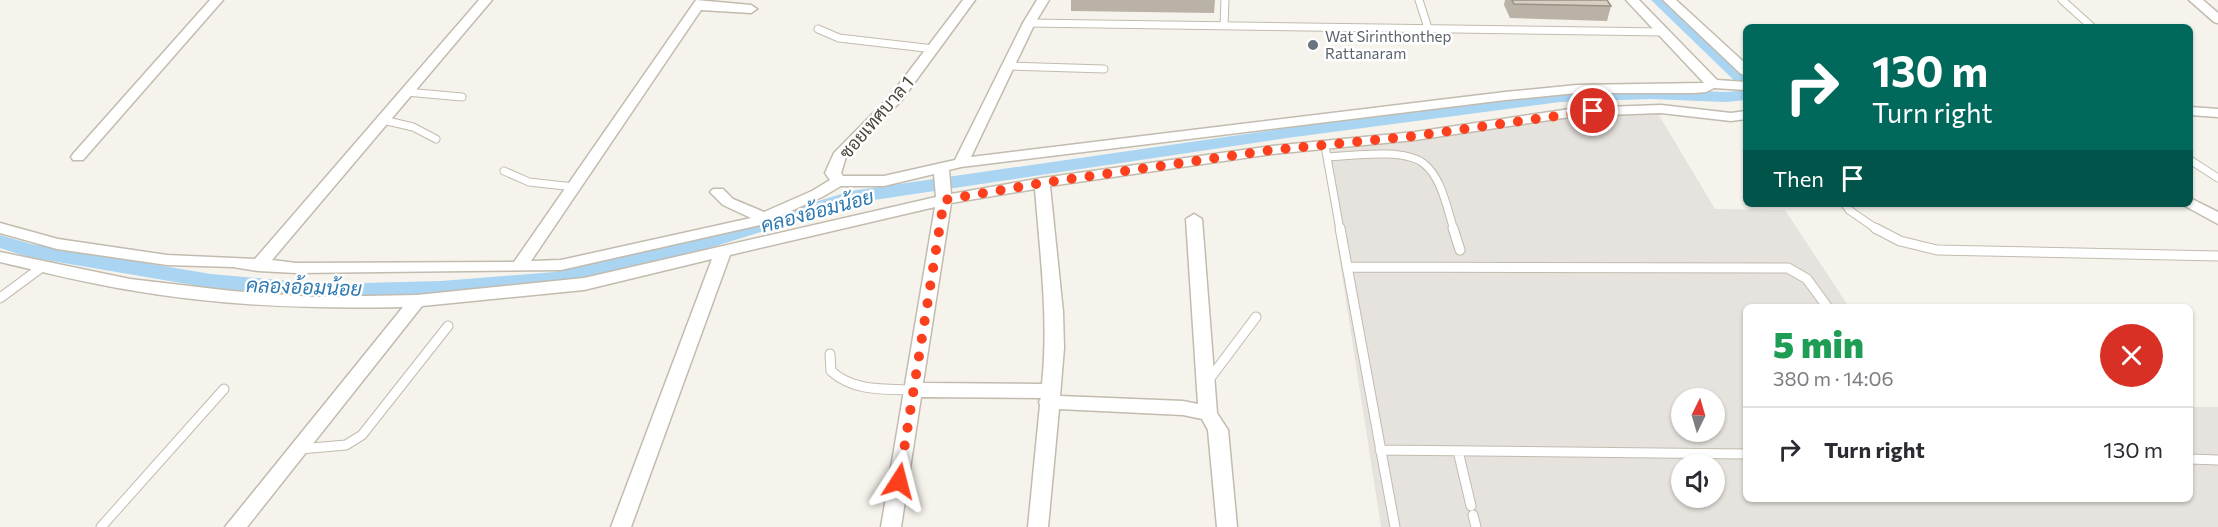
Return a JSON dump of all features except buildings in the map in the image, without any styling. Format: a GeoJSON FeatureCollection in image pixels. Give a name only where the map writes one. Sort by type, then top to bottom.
{"type":"FeatureCollection","features":[{"type":"Feature","properties":{"kind":"street"},"geometry":{"type":"LineString","coordinates":[[78,157],[217,0]]}},
{"type":"Feature","properties":{"kind":"street"},"geometry":{"type":"LineString","coordinates":[[258,266],[486,0]]}},
{"type":"Feature","properties":{"kind":"street","name":"ซอยเทศบาล 1"},"geometry":{"type":"LineString","coordinates":[[943,184],[884,181],[838,182],[833,172],[839,156],[896,98],[969,0]]}},
{"type":"Feature","properties":{"kind":"street"},"geometry":{"type":"LineString","coordinates":[[891,527],[914,390],[943,184],[962,163],[1029,23],[1043,0]]}},
{"type":"Feature","properties":{"kind":"street"},"geometry":{"type":"LineString","coordinates":[[1632,0],[1709,78],[1711,84]]}},
{"type":"Feature","properties":{"kind":"street"},"geometry":{"type":"LineString","coordinates":[[1669,0],[1743,68]]}},
{"type":"Feature","properties":{"kind":"street"},"geometry":{"type":"LineString","coordinates":[[2195,0],[2218,19]]}},
{"type":"Feature","properties":{"kind":"street"},"geometry":{"type":"LineString","coordinates":[[519,267],[700,3],[752,9]]}},
{"type":"Feature","properties":{"kind":"street"},"geometry":{"type":"LineString","coordinates":[[962,163],[1505,96],[1577,89],[1693,89],[1706,88],[1711,84],[1743,86]]}},
{"type":"Feature","properties":{"kind":"street"},"geometry":{"type":"LineString","coordinates":[[0,257],[130,285],[232,297],[314,303],[417,301],[584,284],[667,266],[943,184],[1042,183],[1272,150],[1326,151],[1576,112],[1652,109],[1731,117],[1743,115]]}},
{"type":"Feature","properties":{"kind":"street"},"geometry":{"type":"LineString","coordinates":[[2193,111],[2218,113]]}},
{"type":"Feature","properties":{"kind":"street"},"geometry":{"type":"LineString","coordinates":[[0,228],[68,245],[167,260],[233,262],[296,268],[561,265],[635,250],[765,218],[838,182]]}},
{"type":"Feature","properties":{"kind":"street"},"geometry":{"type":"LineString","coordinates":[[1038,527],[1055,348],[1054,312],[1042,183]]}},
{"type":"Feature","properties":{"kind":"street"},"geometry":{"type":"LineString","coordinates":[[718,192],[728,202],[765,218]]}},
{"type":"Feature","properties":{"kind":"street"},"geometry":{"type":"LineString","coordinates":[[2193,205],[2218,219]]}},
{"type":"Feature","properties":{"kind":"street"},"geometry":{"type":"LineString","coordinates":[[1194,219],[1208,413],[1218,430],[1227,527]]}},
{"type":"Feature","properties":{"kind":"street"},"geometry":{"type":"LineString","coordinates":[[621,527],[724,250]]}},
{"type":"Feature","properties":{"kind":"street"},"geometry":{"type":"LineString","coordinates":[[235,527],[417,301]]}},
{"type":"Feature","properties":{"kind":"street"},"geometry":{"type":"LineString","coordinates":[[914,390],[1049,396],[1183,408],[1208,413]]}},
{"type":"Feature","properties":{"kind":"lane"},"geometry":{"type":"LineString","coordinates":[[1224,25],[1225,0]]}},
{"type":"Feature","properties":{"kind":"lane"},"geometry":{"type":"LineString","coordinates":[[1419,0],[1428,28]]}},
{"type":"Feature","properties":{"kind":"lane"},"geometry":{"type":"LineString","coordinates":[[2062,0],[2089,24]]}},
{"type":"Feature","properties":{"kind":"lane"},"geometry":{"type":"LineString","coordinates":[[1029,23],[1663,32]]}},
{"type":"Feature","properties":{"kind":"lane"},"geometry":{"type":"LineString","coordinates":[[818,29],[839,38],[934,49]]}},
{"type":"Feature","properties":{"kind":"lane"},"geometry":{"type":"LineString","coordinates":[[1008,66],[1104,69]]}},
{"type":"Feature","properties":{"kind":"lane"},"geometry":{"type":"LineString","coordinates":[[406,93],[462,97]]}},
{"type":"Feature","properties":{"kind":"lane"},"geometry":{"type":"LineString","coordinates":[[383,120],[413,127],[436,140]]}},
{"type":"Feature","properties":{"kind":"lane"},"geometry":{"type":"LineString","coordinates":[[1395,527],[1326,151],[1393,156],[1415,159],[1425,164],[1435,179],[1460,250]]}},
{"type":"Feature","properties":{"kind":"lane"},"geometry":{"type":"LineString","coordinates":[[2193,162],[2218,178]]}},
{"type":"Feature","properties":{"kind":"lane"},"geometry":{"type":"LineString","coordinates":[[504,171],[513,178],[574,187]]}},
{"type":"Feature","properties":{"kind":"lane"},"geometry":{"type":"LineString","coordinates":[[1847,207],[1888,238],[1913,247],[1936,250],[2218,256]]}},
{"type":"Feature","properties":{"kind":"lane"},"geometry":{"type":"LineString","coordinates":[[0,298],[42,267]]}},
{"type":"Feature","properties":{"kind":"lane"},"geometry":{"type":"LineString","coordinates":[[1347,267],[1788,268],[1798,271],[1809,279],[1825,304]]}},
{"type":"Feature","properties":{"kind":"lane"},"geometry":{"type":"LineString","coordinates":[[1206,383],[1256,317]]}},
{"type":"Feature","properties":{"kind":"lane"},"geometry":{"type":"LineString","coordinates":[[297,450],[346,445],[362,435],[448,326]]}},
{"type":"Feature","properties":{"kind":"lane"},"geometry":{"type":"LineString","coordinates":[[830,354],[831,371],[840,381],[859,387],[914,390]]}},
{"type":"Feature","properties":{"kind":"lane"},"geometry":{"type":"LineString","coordinates":[[101,527],[224,389]]}},
{"type":"Feature","properties":{"kind":"lane"},"geometry":{"type":"LineString","coordinates":[[1380,450],[1743,454]]}},
{"type":"Feature","properties":{"kind":"lane"},"geometry":{"type":"LineString","coordinates":[[1458,451],[1476,527]]}},
{"type":"Feature","properties":{"kind":"lane"},"geometry":{"type":"LineString","coordinates":[[2193,459],[2218,460]]}},
{"type":"Feature","properties":{"kind":"shaded area"},"geometry":{"type":"Polygon","coordinates":[[[1654,107],[1715,209],[1785,210],[1847,304],[1743,304],[1743,502],[2193,502],[2193,407],[2218,407],[2218,527],[1381,527],[1323,152],[1654,107]]]}},
{"type":"Feature","properties":{"kind":"waterway","name":"คลองอ้อมน้อย"},"geometry":{"type":"LineString","coordinates":[[1659,0],[1743,79]]}},
{"type":"Feature","properties":{"kind":"waterway","name":"คลองอ้อมน้อย"},"geometry":{"type":"LineString","coordinates":[[0,241],[28,250],[211,281],[324,291],[441,288],[554,279],[699,244],[851,197],[1287,133],[1560,97],[1651,94],[1726,97],[1743,95]]}},
{"type":"Feature","properties":{"kind":"place","name":"Wat Sirinthonthep Rattanaram"},"geometry":{"type":"Point","coordinates":[1313,45]}},
{"type":"Feature","properties":{"kind":"route"},"geometry":{"type":"LineString","coordinates":[[899,481],[944,200],[1042,183],[1272,150],[1415,136],[1593,111]]}}]}
